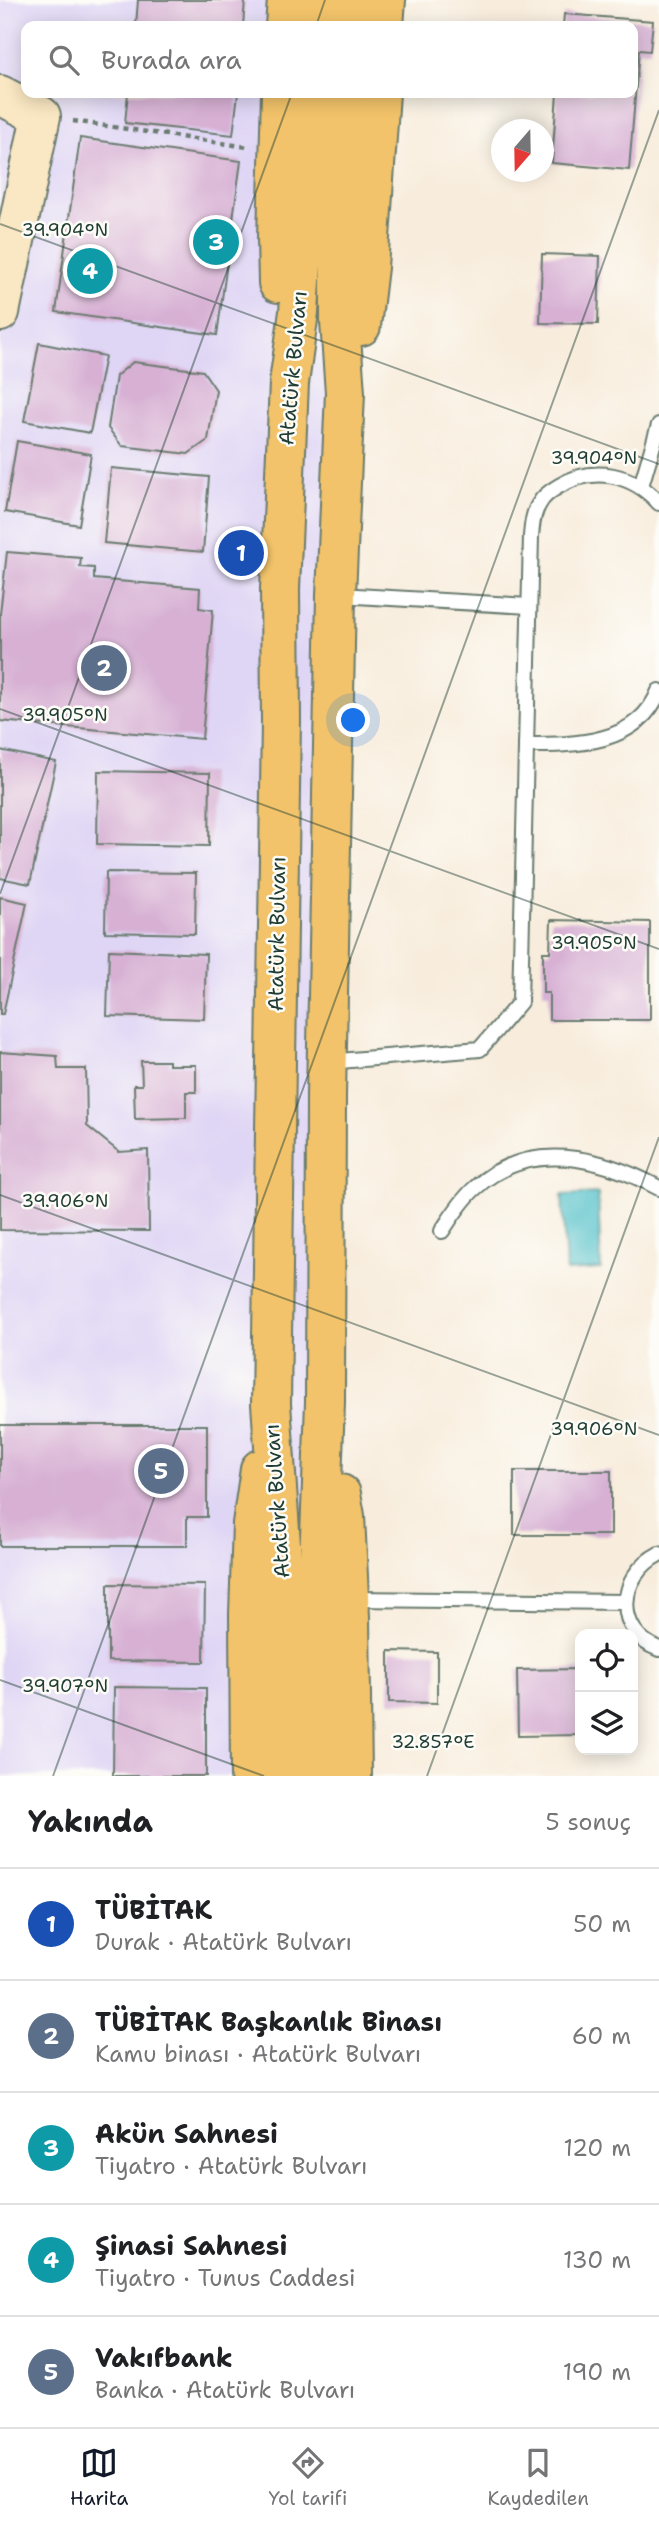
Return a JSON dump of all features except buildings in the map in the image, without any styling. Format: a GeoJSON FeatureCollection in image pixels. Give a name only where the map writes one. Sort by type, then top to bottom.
{"type":"FeatureCollection","features":[{"type":"Feature","properties":{"kind":"main road"},"geometry":{"type":"LineString","coordinates":[[285,21],[287,0]]}},
{"type":"Feature","properties":{"kind":"main road"},"geometry":{"type":"LineString","coordinates":[[317,21],[318,0]]}},
{"type":"Feature","properties":{"kind":"main road"},"geometry":{"type":"LineString","coordinates":[[353,21],[355,0]]}},
{"type":"Feature","properties":{"kind":"main road"},"geometry":{"type":"LineString","coordinates":[[384,21],[386,0]]}},
{"type":"Feature","properties":{"kind":"main road"},"geometry":{"type":"LineString","coordinates":[[281,98],[277,238],[279,312],[289,383]]}},
{"type":"Feature","properties":{"kind":"main road","name":"Atatürk Bulvarı"},"geometry":{"type":"LineString","coordinates":[[285,1776],[282,1559],[271,1404],[281,721],[280,589],[289,383],[299,313],[313,98]]}},
{"type":"Feature","properties":{"kind":"main road"},"geometry":{"type":"LineString","coordinates":[[345,393],[340,322],[340,255],[348,98]]}},
{"type":"Feature","properties":{"kind":"main road"},"geometry":{"type":"LineString","coordinates":[[345,393],[361,325],[368,267],[380,98]]}},
{"type":"Feature","properties":{"kind":"main road","name":"Atatürk Bulvarı"},"geometry":{"type":"LineString","coordinates":[[321,1776],[319,1563],[324,1402],[327,1062],[336,595],[345,393]]}},
{"type":"Feature","properties":{"kind":"main road"},"geometry":{"type":"LineString","coordinates":[[324,1402],[345,1516],[352,1776]]}},
{"type":"Feature","properties":{"kind":"main road"},"geometry":{"type":"LineString","coordinates":[[250,1776],[251,1524],[271,1404]]}},
{"type":"Feature","properties":{"kind":"street"},"geometry":{"type":"LineString","coordinates":[[0,95],[41,116],[0,312]]}},
{"type":"Feature","properties":{"kind":"lane"},"geometry":{"type":"LineString","coordinates":[[641,486],[659,425]]}},
{"type":"Feature","properties":{"kind":"lane"},"geometry":{"type":"LineString","coordinates":[[327,1062],[480,1049],[520,1002],[532,523],[544,496],[574,478],[598,473],[611,474],[641,486],[659,503]]}},
{"type":"Feature","properties":{"kind":"lane"},"geometry":{"type":"LineString","coordinates":[[336,595],[529,606]]}},
{"type":"Feature","properties":{"kind":"lane"},"geometry":{"type":"LineString","coordinates":[[526,745],[571,745],[614,735],[640,720],[659,691]]}},
{"type":"Feature","properties":{"kind":"lane"},"geometry":{"type":"LineString","coordinates":[[442,1231],[461,1202],[476,1187],[492,1175],[520,1162],[539,1158],[584,1159],[611,1166],[659,1188]]}},
{"type":"Feature","properties":{"kind":"lane"},"geometry":{"type":"LineString","coordinates":[[659,1554],[647,1560],[635,1572],[628,1586],[626,1602],[629,1620],[638,1635],[659,1649]]}},
{"type":"Feature","properties":{"kind":"lane"},"geometry":{"type":"LineString","coordinates":[[349,1599],[626,1602]]}},
{"type":"Feature","properties":{"kind":"path"},"geometry":{"type":"LineString","coordinates":[[101,126],[278,151]]}},
{"type":"Feature","properties":{"kind":"shaded area"},"geometry":{"type":"Polygon","coordinates":[[[0,0],[386,0],[384,21],[21,21],[21,98],[380,98],[361,325],[326,1096],[352,1776],[0,1776],[0,0]]]}},
{"type":"Feature","properties":{"kind":"water"},"geometry":{"type":"Polygon","coordinates":[[[598,1193],[601,1269],[566,1271],[562,1195],[598,1193]]]}},
{"type":"Feature","properties":{"kind":"place","name":"Akün Sahnesi"},"geometry":{"type":"Point","coordinates":[216,242]}},
{"type":"Feature","properties":{"kind":"place","name":"Şinasi Sahnesi"},"geometry":{"type":"Point","coordinates":[90,271]}},
{"type":"Feature","properties":{"kind":"place","name":"TÜBİTAK"},"geometry":{"type":"Point","coordinates":[241,553]}},
{"type":"Feature","properties":{"kind":"place","name":"TÜBİTAK Başkanlık Binası"},"geometry":{"type":"Point","coordinates":[104,668]}},
{"type":"Feature","properties":{"kind":"place","name":"Vakıfbank"},"geometry":{"type":"Point","coordinates":[161,1471]}}]}
